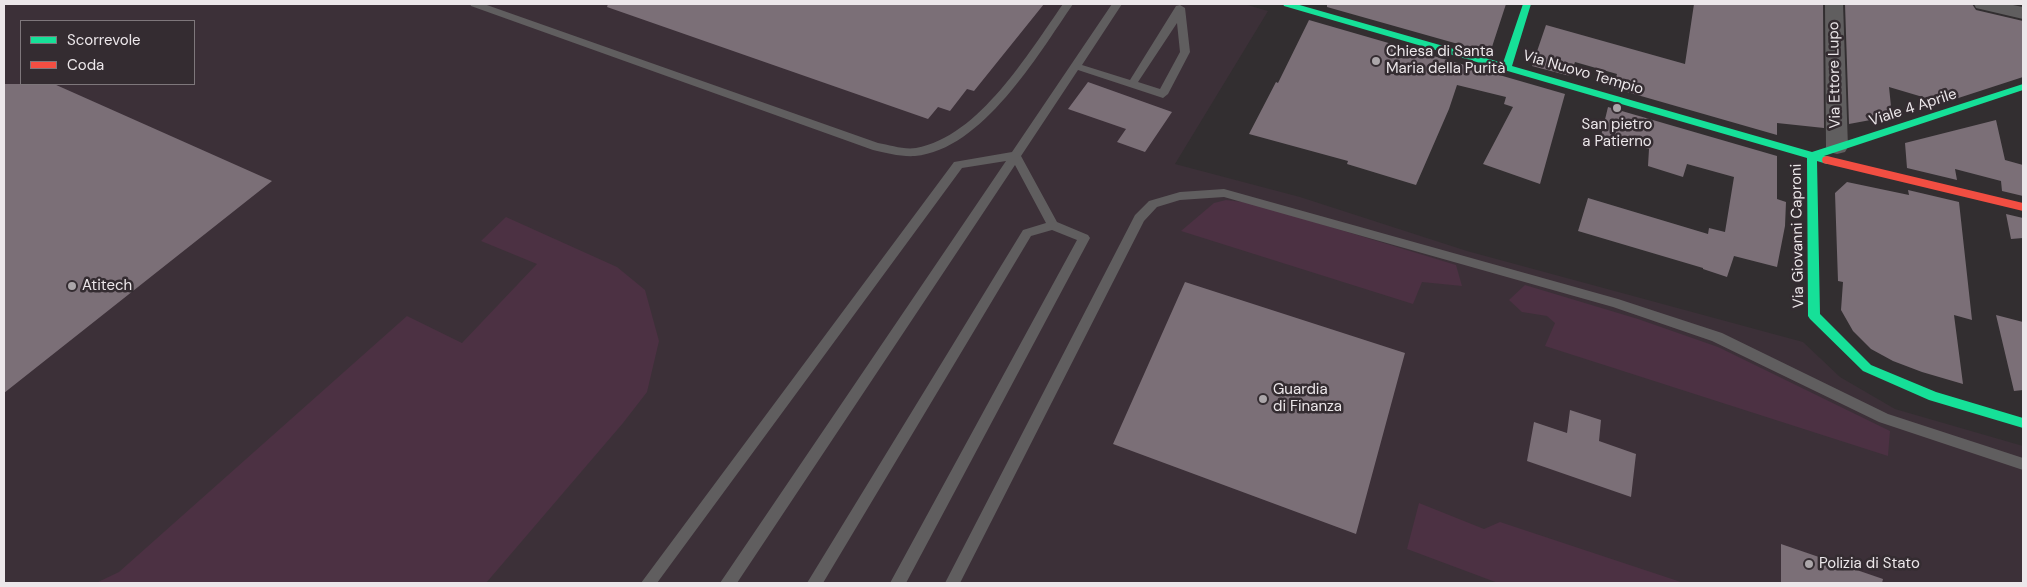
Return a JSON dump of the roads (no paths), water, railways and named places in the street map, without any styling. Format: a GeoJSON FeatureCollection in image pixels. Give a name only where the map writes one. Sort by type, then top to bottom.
{"type":"FeatureCollection","features":[{"type":"Feature","properties":{"kind":"street","name":"Via Nuovo Tempio"},"geometry":{"type":"LineString","coordinates":[[1287,4],[1812,156],[2023,207]]}},
{"type":"Feature","properties":{"kind":"street"},"geometry":{"type":"LineString","coordinates":[[1507,67],[1527,4]]}},
{"type":"Feature","properties":{"kind":"street","name":"Via Ettore Lupo"},"geometry":{"type":"LineString","coordinates":[[1834,4],[1838,147]]}},
{"type":"Feature","properties":{"kind":"street"},"geometry":{"type":"LineString","coordinates":[[1983,4],[2023,13]]}},
{"type":"Feature","properties":{"kind":"street","name":"Viale 4 Aprile"},"geometry":{"type":"LineString","coordinates":[[1812,156],[2023,87]]}},
{"type":"Feature","properties":{"kind":"street","name":"Via Giovanni Caproni"},"geometry":{"type":"LineString","coordinates":[[1812,156],[1814,316],[1867,368],[1933,396],[2023,423]]}},
{"type":"Feature","properties":{"kind":"lane"},"geometry":{"type":"LineString","coordinates":[[475,4],[877,147],[918,152],[957,137],[990,110],[1068,4]]}},
{"type":"Feature","properties":{"kind":"lane"},"geometry":{"type":"LineString","coordinates":[[728,583],[1117,4]]}},
{"type":"Feature","properties":{"kind":"lane"},"geometry":{"type":"LineString","coordinates":[[1075,66],[1163,94],[1185,52],[1179,7]]}},
{"type":"Feature","properties":{"kind":"lane"},"geometry":{"type":"LineString","coordinates":[[1132,84],[1179,7]]}},
{"type":"Feature","properties":{"kind":"lane"},"geometry":{"type":"LineString","coordinates":[[898,583],[1084,238],[1053,225],[1015,155]]}},
{"type":"Feature","properties":{"kind":"lane"},"geometry":{"type":"LineString","coordinates":[[648,583],[958,165],[1015,155]]}},
{"type":"Feature","properties":{"kind":"lane"},"geometry":{"type":"LineString","coordinates":[[952,583],[1139,218],[1153,204],[1180,196],[1224,193],[1614,302],[1717,337],[1884,418],[2023,465]]}},
{"type":"Feature","properties":{"kind":"lane"},"geometry":{"type":"LineString","coordinates":[[814,583],[1027,233],[1053,225]]}},
{"type":"Feature","properties":{"kind":"place","name":"Chiesa di Santa Maria della Purità"},"geometry":{"type":"Point","coordinates":[1376,61]}},
{"type":"Feature","properties":{"kind":"place","name":"San pietro a Patierno"},"geometry":{"type":"Point","coordinates":[1617,108]}},
{"type":"Feature","properties":{"kind":"place","name":"Atitech"},"geometry":{"type":"Point","coordinates":[72,286]}},
{"type":"Feature","properties":{"kind":"place","name":"Guardia di Finanza"},"geometry":{"type":"Point","coordinates":[1263,399]}},
{"type":"Feature","properties":{"kind":"place","name":"Polizia di Stato"},"geometry":{"type":"Point","coordinates":[1809,564]}}]}
